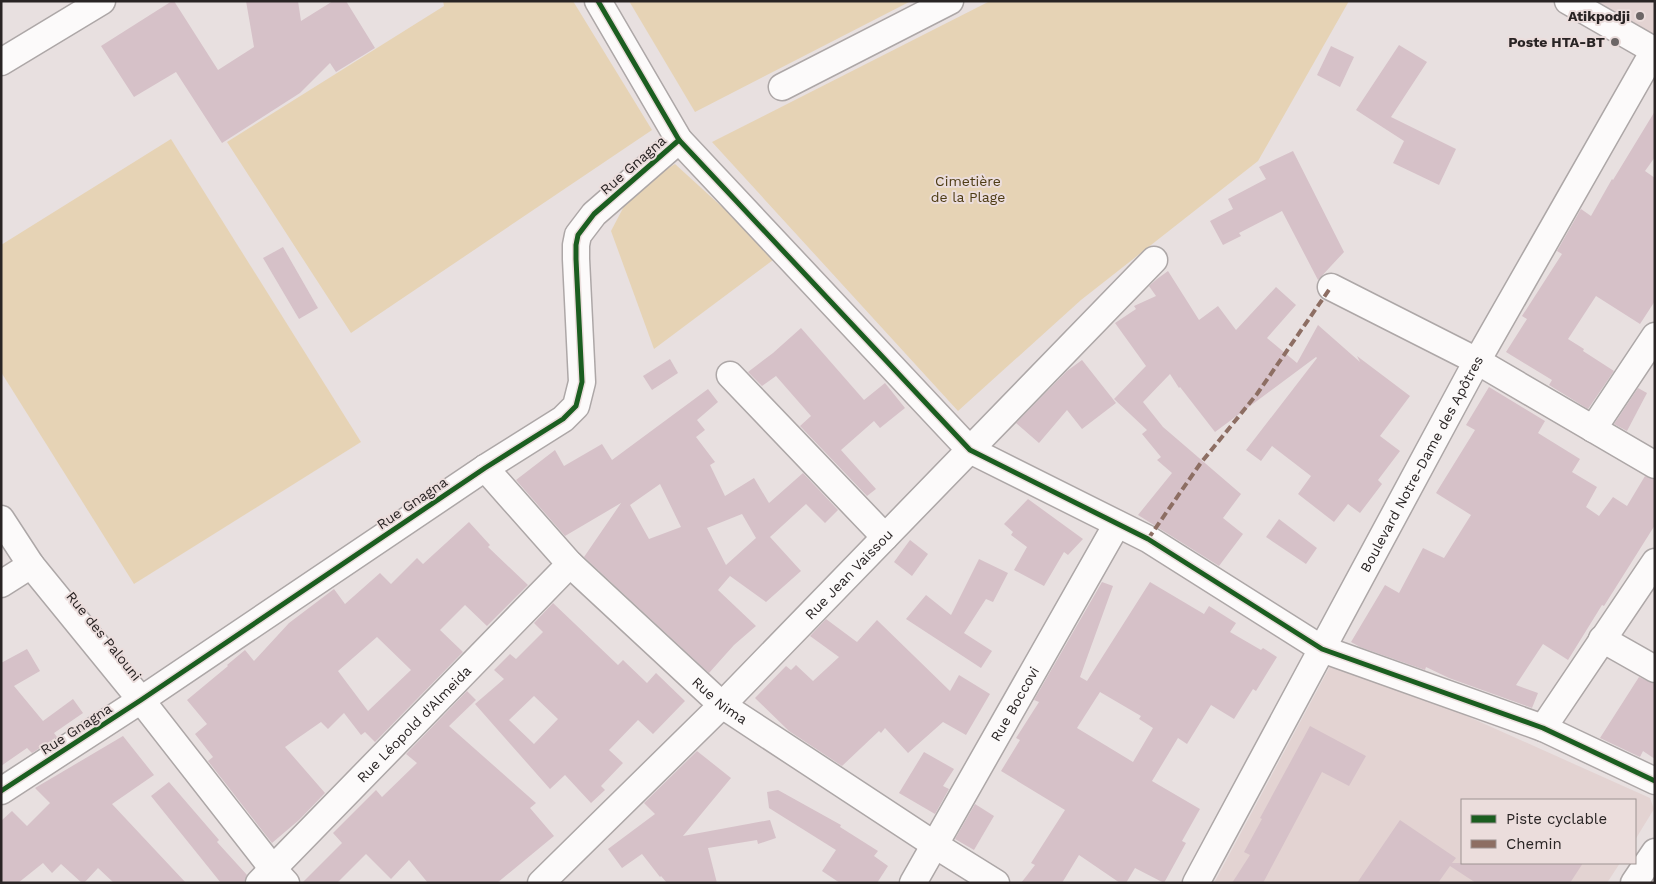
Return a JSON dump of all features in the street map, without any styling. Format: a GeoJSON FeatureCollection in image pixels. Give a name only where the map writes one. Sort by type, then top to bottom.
{"type":"FeatureCollection","features":[{"type":"Feature","properties":{"kind":"street"},"geometry":{"type":"LineString","coordinates":[[1,62],[102,1]]}},
{"type":"Feature","properties":{"kind":"street"},"geometry":{"type":"LineString","coordinates":[[598,1],[679,140],[970,450],[1148,539],[1322,649],[1543,728],[1655,780]]}},
{"type":"Feature","properties":{"kind":"street"},"geometry":{"type":"LineString","coordinates":[[782,87],[950,1]]}},
{"type":"Feature","properties":{"kind":"street"},"geometry":{"type":"LineString","coordinates":[[1568,1],[1655,50]]}},
{"type":"Feature","properties":{"kind":"street","name":"Boulevard Notre-Dame des Apôtres"},"geometry":{"type":"LineString","coordinates":[[1196,883],[1477,361],[1655,50]]}},
{"type":"Feature","properties":{"kind":"street","name":"Rue Gnagna"},"geometry":{"type":"LineString","coordinates":[[1,791],[141,700],[485,468],[564,419],[576,406],[582,382],[576,259],[578,235],[594,214],[679,140]]}},
{"type":"Feature","properties":{"kind":"street","name":"Rue Jean Vaissou"},"geometry":{"type":"LineString","coordinates":[[540,883],[722,705],[1154,260]]}},
{"type":"Feature","properties":{"kind":"street"},"geometry":{"type":"LineString","coordinates":[[1331,287],[1477,361],[1655,465]]}},
{"type":"Feature","properties":{"kind":"street"},"geometry":{"type":"LineString","coordinates":[[1593,429],[1655,336]]}},
{"type":"Feature","properties":{"kind":"street"},"geometry":{"type":"LineString","coordinates":[[730,376],[885,537]]}},
{"type":"Feature","properties":{"kind":"street","name":"Rue Nima"},"geometry":{"type":"LineString","coordinates":[[485,468],[570,564],[722,705],[996,883]]}},
{"type":"Feature","properties":{"kind":"street","name":"Rue des Palouni"},"geometry":{"type":"LineString","coordinates":[[1,519],[31,565],[141,700],[273,878]]}},
{"type":"Feature","properties":{"kind":"street","name":"Rue Boccovi"},"geometry":{"type":"LineString","coordinates":[[913,883],[1118,524]]}},
{"type":"Feature","properties":{"kind":"street"},"geometry":{"type":"LineString","coordinates":[[1543,728],[1655,562]]}},
{"type":"Feature","properties":{"kind":"street","name":"Rue Léopold d'Almeida"},"geometry":{"type":"LineString","coordinates":[[273,878],[570,564]]}},
{"type":"Feature","properties":{"kind":"street"},"geometry":{"type":"LineString","coordinates":[[1,584],[31,565]]}},
{"type":"Feature","properties":{"kind":"street"},"geometry":{"type":"LineString","coordinates":[[1602,639],[1655,669]]}},
{"type":"Feature","properties":{"kind":"street"},"geometry":{"type":"LineString","coordinates":[[1634,883],[1655,852]]}},
{"type":"Feature","properties":{"kind":"shaded area"},"geometry":{"type":"Polygon","coordinates":[[[1555,1],[1655,1],[1655,57],[1555,1]]]}},
{"type":"Feature","properties":{"kind":"shaded area"},"geometry":{"type":"Polygon","coordinates":[[[1335,657],[1650,798],[1654,809],[1636,838],[1636,799],[1461,799],[1461,864],[1619,864],[1607,883],[1214,883],[1335,657]]]}},
{"type":"Feature","properties":{"kind":"green space"},"geometry":{"type":"Polygon","coordinates":[[[443,1],[573,1],[652,130],[351,333],[227,142],[444,6],[443,1]]]}},
{"type":"Feature","properties":{"kind":"green space"},"geometry":{"type":"Polygon","coordinates":[[[629,1],[911,1],[695,112],[629,1]]]}},
{"type":"Feature","properties":{"kind":"green space","name":"Cimetière de la Plage"},"geometry":{"type":"Polygon","coordinates":[[[990,1],[1349,1],[1258,161],[1081,300],[958,411],[712,142],[990,1]]]}},
{"type":"Feature","properties":{"kind":"green space"},"geometry":{"type":"Polygon","coordinates":[[[171,139],[361,442],[134,584],[1,372],[1,245],[171,139]]]}},
{"type":"Feature","properties":{"kind":"green space"},"geometry":{"type":"Polygon","coordinates":[[[675,164],[777,257],[654,349],[611,231],[632,191],[675,164]]]}},
{"type":"Feature","properties":{"kind":"building"},"geometry":{"type":"Polygon","coordinates":[[[174,1],[218,70],[254,47],[246,1],[298,1],[301,21],[333,1],[346,1],[375,48],[336,72],[330,63],[300,93],[222,143],[176,72],[134,97],[101,46],[174,1]]]}},
{"type":"Feature","properties":{"kind":"building"},"geometry":{"type":"Polygon","coordinates":[[[1399,45],[1427,62],[1391,117],[1456,149],[1439,185],[1393,163],[1404,141],[1356,110],[1399,45]]]}},
{"type":"Feature","properties":{"kind":"building"},"geometry":{"type":"Polygon","coordinates":[[[1331,46],[1354,57],[1340,87],[1317,75],[1331,46]]]}},
{"type":"Feature","properties":{"kind":"building"},"geometry":{"type":"Polygon","coordinates":[[[1655,111],[1655,157],[1645,171],[1655,178],[1655,301],[1640,324],[1596,296],[1568,339],[1614,371],[1588,409],[1549,385],[1552,380],[1506,352],[1527,319],[1522,316],[1562,254],[1557,251],[1581,209],[1591,216],[1655,111]]]}},
{"type":"Feature","properties":{"kind":"building"},"geometry":{"type":"Polygon","coordinates":[[[1293,151],[1344,252],[1318,280],[1282,211],[1239,233],[1241,236],[1223,245],[1210,221],[1233,209],[1228,199],[1266,179],[1259,167],[1293,151]]]}},
{"type":"Feature","properties":{"kind":"building"},"geometry":{"type":"Polygon","coordinates":[[[283,247],[318,308],[299,319],[263,258],[283,247]]]}},
{"type":"Feature","properties":{"kind":"building"},"geometry":{"type":"Polygon","coordinates":[[[1168,271],[1199,320],[1218,306],[1236,330],[1276,287],[1296,305],[1267,338],[1297,363],[1318,325],[1360,362],[1357,356],[1410,396],[1380,436],[1400,451],[1378,480],[1382,484],[1360,513],[1348,504],[1334,522],[1298,494],[1311,476],[1272,446],[1261,461],[1246,450],[1316,357],[1215,432],[1170,374],[1143,402],[1163,427],[1241,494],[1223,518],[1243,534],[1219,566],[1138,515],[1172,473],[1157,460],[1161,457],[1142,434],[1147,430],[1114,399],[1146,366],[1115,323],[1136,309],[1134,306],[1156,296],[1149,286],[1168,271]]]}},
{"type":"Feature","properties":{"kind":"building"},"geometry":{"type":"Polygon","coordinates":[[[801,328],[864,400],[885,383],[905,408],[880,428],[874,421],[841,450],[876,489],[867,496],[800,426],[811,416],[776,376],[762,386],[748,372],[801,328]]]}},
{"type":"Feature","properties":{"kind":"building"},"geometry":{"type":"Polygon","coordinates":[[[670,359],[678,373],[652,390],[643,376],[670,359]]]}},
{"type":"Feature","properties":{"kind":"building"},"geometry":{"type":"Polygon","coordinates":[[[1082,360],[1116,403],[1082,429],[1067,410],[1039,443],[1016,423],[1067,371],[1082,360]]]}},
{"type":"Feature","properties":{"kind":"building"},"geometry":{"type":"Polygon","coordinates":[[[1489,387],[1545,421],[1538,433],[1580,459],[1572,472],[1597,487],[1586,507],[1599,516],[1613,497],[1627,506],[1645,476],[1655,480],[1655,525],[1568,660],[1543,644],[1516,685],[1538,693],[1532,708],[1449,678],[1426,667],[1425,670],[1351,642],[1385,585],[1399,593],[1423,548],[1444,558],[1471,515],[1436,493],[1475,430],[1466,425],[1489,387]]]}},
{"type":"Feature","properties":{"kind":"building"},"geometry":{"type":"Polygon","coordinates":[[[1638,388],[1647,393],[1627,431],[1614,424],[1638,388]]]}},
{"type":"Feature","properties":{"kind":"building"},"geometry":{"type":"Polygon","coordinates":[[[708,389],[718,402],[697,420],[705,430],[696,437],[715,462],[710,465],[725,496],[754,478],[769,503],[803,473],[838,510],[825,523],[806,504],[770,537],[801,571],[766,602],[730,576],[718,590],[756,626],[734,645],[709,673],[584,557],[621,503],[565,536],[516,480],[555,450],[564,466],[602,444],[612,460],[708,389]],[[660,484],[630,505],[649,539],[681,527],[660,484]],[[742,514],[707,528],[726,565],[756,538],[742,514]]]}},
{"type":"Feature","properties":{"kind":"building"},"geometry":{"type":"Polygon","coordinates":[[[1028,499],[1083,539],[1068,555],[1064,552],[1044,586],[1014,570],[1027,547],[1011,535],[1013,532],[1004,524],[1028,499]]]}},
{"type":"Feature","properties":{"kind":"building"},"geometry":{"type":"Polygon","coordinates":[[[1279,519],[1317,548],[1306,564],[1266,537],[1279,519]]]}},
{"type":"Feature","properties":{"kind":"building"},"geometry":{"type":"Polygon","coordinates":[[[469,522],[490,545],[488,547],[528,585],[487,626],[465,605],[440,630],[463,652],[375,742],[365,732],[361,735],[344,713],[328,729],[321,722],[285,747],[325,793],[299,820],[272,843],[208,761],[213,757],[195,734],[207,724],[187,700],[245,650],[254,661],[289,623],[334,589],[345,604],[380,573],[391,584],[417,558],[423,564],[469,522]],[[377,637],[338,671],[368,711],[411,670],[377,637]]]}},
{"type":"Feature","properties":{"kind":"building"},"geometry":{"type":"Polygon","coordinates":[[[910,540],[928,554],[912,576],[894,562],[910,540]]]}},
{"type":"Feature","properties":{"kind":"building"},"geometry":{"type":"Polygon","coordinates":[[[979,559],[1008,573],[993,602],[986,599],[964,633],[992,651],[981,668],[906,619],[926,595],[951,615],[979,559]]]}},
{"type":"Feature","properties":{"kind":"building"},"geometry":{"type":"Polygon","coordinates":[[[1102,582],[1113,586],[1080,677],[1087,681],[1150,582],[1204,614],[1209,606],[1236,623],[1230,632],[1277,657],[1256,691],[1253,689],[1234,719],[1211,705],[1187,744],[1178,738],[1152,781],[1200,809],[1182,841],[1186,843],[1164,883],[1135,868],[1126,883],[1120,883],[1079,855],[1062,883],[1021,883],[1035,865],[1031,863],[1065,810],[1001,771],[1020,740],[1016,738],[1039,702],[1034,700],[1102,582]],[[1100,692],[1077,728],[1133,762],[1153,728],[1139,719],[1141,716],[1100,692]]]}},
{"type":"Feature","properties":{"kind":"building"},"geometry":{"type":"Polygon","coordinates":[[[553,603],[618,665],[623,660],[647,683],[656,673],[685,701],[653,734],[638,720],[609,750],[623,763],[601,786],[605,790],[591,803],[565,775],[550,789],[475,704],[504,679],[494,670],[510,654],[516,659],[543,632],[534,623],[553,603]],[[534,696],[509,720],[534,744],[558,719],[534,696]]]}},
{"type":"Feature","properties":{"kind":"building"},"geometry":{"type":"Polygon","coordinates":[[[826,619],[857,642],[877,620],[950,691],[959,675],[990,694],[966,735],[943,722],[908,753],[885,728],[881,733],[879,731],[842,766],[789,731],[755,698],[786,666],[791,670],[796,665],[813,681],[839,657],[810,636],[826,619]]]}},
{"type":"Feature","properties":{"kind":"building"},"geometry":{"type":"Polygon","coordinates":[[[27,649],[40,671],[14,686],[43,721],[73,699],[83,713],[54,733],[57,737],[32,753],[27,748],[1,766],[1,663],[27,649]]]}},
{"type":"Feature","properties":{"kind":"building"},"geometry":{"type":"Polygon","coordinates":[[[1639,677],[1655,684],[1655,759],[1643,751],[1640,757],[1600,738],[1639,677]]]}},
{"type":"Feature","properties":{"kind":"building"},"geometry":{"type":"Polygon","coordinates":[[[467,691],[476,700],[449,726],[536,803],[530,808],[554,836],[497,883],[428,883],[409,860],[391,879],[366,854],[337,883],[302,883],[342,843],[333,833],[376,790],[382,797],[417,763],[406,754],[467,691]]]}},
{"type":"Feature","properties":{"kind":"building"},"geometry":{"type":"Polygon","coordinates":[[[1310,726],[1366,756],[1349,786],[1322,772],[1263,883],[1232,883],[1250,855],[1244,852],[1262,819],[1260,818],[1310,726]]]}},
{"type":"Feature","properties":{"kind":"building"},"geometry":{"type":"Polygon","coordinates":[[[123,736],[154,775],[112,804],[186,883],[114,883],[98,868],[82,883],[61,864],[52,873],[43,863],[18,883],[1,883],[1,821],[12,811],[27,826],[50,803],[35,788],[123,736]]]}},
{"type":"Feature","properties":{"kind":"building"},"geometry":{"type":"Polygon","coordinates":[[[697,751],[731,778],[683,836],[770,820],[776,838],[758,844],[757,840],[708,848],[717,883],[667,883],[642,854],[622,868],[608,849],[655,814],[644,803],[697,751]]]}},
{"type":"Feature","properties":{"kind":"building"},"geometry":{"type":"Polygon","coordinates":[[[924,752],[954,769],[943,786],[949,789],[935,814],[899,793],[924,752]]]}},
{"type":"Feature","properties":{"kind":"building"},"geometry":{"type":"Polygon","coordinates":[[[169,782],[219,840],[217,842],[247,875],[244,883],[221,883],[151,796],[169,782]]]}},
{"type":"Feature","properties":{"kind":"building"},"geometry":{"type":"Polygon","coordinates":[[[778,790],[841,825],[840,827],[878,851],[874,856],[888,866],[877,883],[840,883],[822,871],[836,850],[769,808],[767,792],[778,790]]]}},
{"type":"Feature","properties":{"kind":"building"},"geometry":{"type":"Polygon","coordinates":[[[975,804],[994,816],[974,850],[955,839],[975,804]]]}},
{"type":"Feature","properties":{"kind":"building"},"geometry":{"type":"Polygon","coordinates":[[[1400,820],[1456,858],[1452,863],[1582,864],[1570,883],[1476,883],[1450,866],[1438,883],[1357,883],[1400,820]]]}},
{"type":"Feature","properties":{"kind":"marked path"},"geometry":{"type":"LineString","coordinates":[[1148,539],[1200,464],[1257,394],[1331,287]]}},
{"type":"Feature","properties":{"kind":"cycle path"},"geometry":{"type":"LineString","coordinates":[[598,1],[679,140],[970,450],[1148,539],[1322,649],[1543,728],[1655,781]]}},
{"type":"Feature","properties":{"kind":"cycle path"},"geometry":{"type":"LineString","coordinates":[[1,791],[141,700],[485,468],[563,419],[576,406],[582,382],[576,259],[578,235],[594,214],[679,140]]}},
{"type":"Feature","properties":{"kind":"place","name":"Atikpodji"},"geometry":{"type":"Point","coordinates":[1640,16]}},
{"type":"Feature","properties":{"kind":"place","name":"Poste HTA-BT"},"geometry":{"type":"Point","coordinates":[1615,42]}}]}
